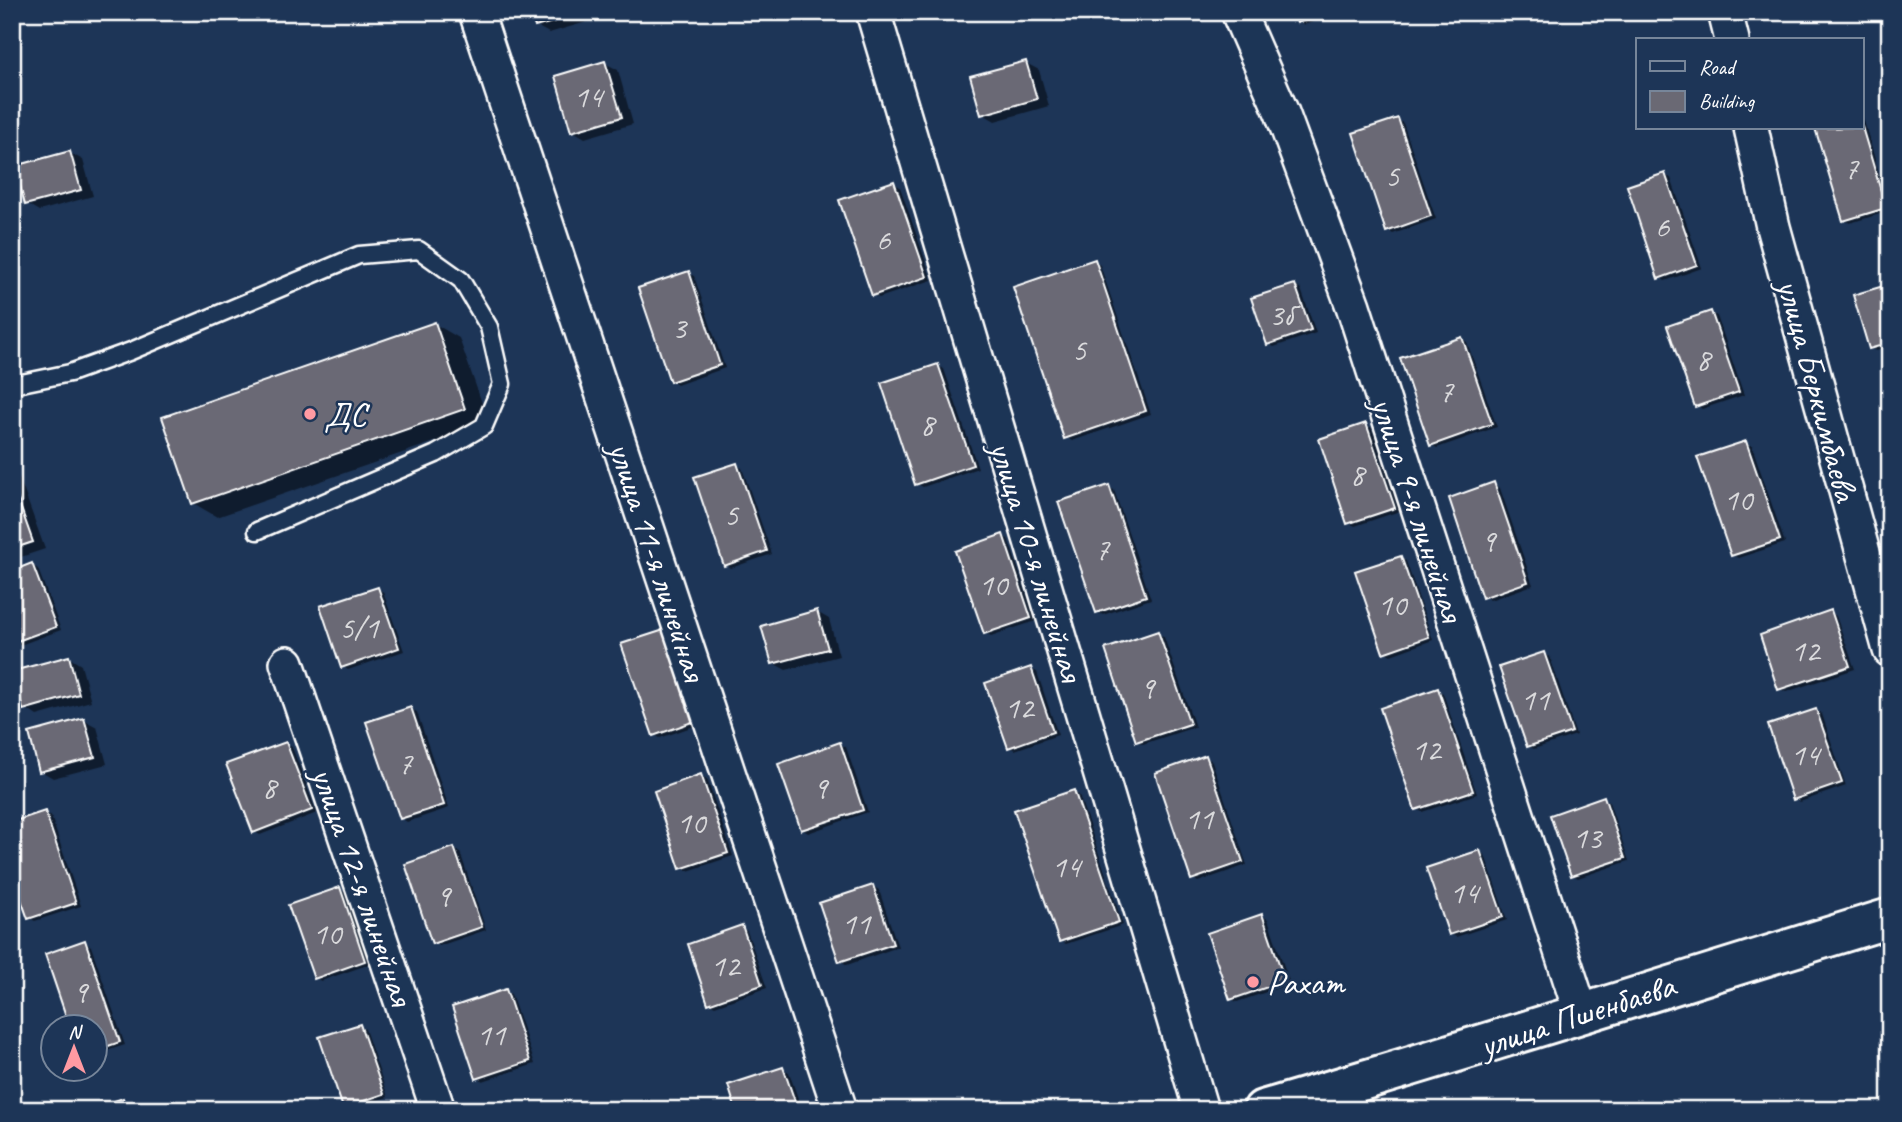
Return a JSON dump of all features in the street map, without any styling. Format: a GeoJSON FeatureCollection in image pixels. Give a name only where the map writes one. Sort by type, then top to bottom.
{"type":"FeatureCollection","features":[{"type":"Feature","properties":{"kind":"street","name":"улица 11-я линейная"},"geometry":{"type":"LineString","coordinates":[[476,12],[840,1110]]}},
{"type":"Feature","properties":{"kind":"street","name":"улица 10-я линейная"},"geometry":{"type":"LineString","coordinates":[[873,12],[1201,1110]]}},
{"type":"Feature","properties":{"kind":"street","name":"улица 9-я линейная"},"geometry":{"type":"LineString","coordinates":[[1238,12],[1282,113],[1353,306],[1581,1013]]}},
{"type":"Feature","properties":{"kind":"street"},"geometry":{"type":"LineString","coordinates":[[1726,12],[1732,38]]}},
{"type":"Feature","properties":{"kind":"street","name":"улица Беркимбаева"},"geometry":{"type":"LineString","coordinates":[[1751,130],[1773,227],[1890,650]]}},
{"type":"Feature","properties":{"kind":"street","name":"улица 12-я линейная"},"geometry":{"type":"LineString","coordinates":[[287,663],[439,1110]]}},
{"type":"Feature","properties":{"kind":"street","name":"улица Пшенбаева"},"geometry":{"type":"LineString","coordinates":[[1263,1110],[1460,1053],[1890,918]]}},
{"type":"Feature","properties":{"kind":"lane"},"geometry":{"type":"LineString","coordinates":[[12,385],[70,373],[131,351],[359,256],[419,250],[461,280],[489,327],[502,384],[484,426],[436,454],[257,531]]}},
{"type":"Feature","properties":{"kind":"building"},"geometry":{"type":"Polygon","coordinates":[[[530,12],[585,12],[585,13],[535,27],[530,12]]]}},
{"type":"Feature","properties":{"kind":"building"},"geometry":{"type":"Polygon","coordinates":[[[1293,12],[1328,12],[1297,23],[1293,12]]]}},
{"type":"Feature","properties":{"kind":"building"},"geometry":{"type":"Polygon","coordinates":[[[605,61],[622,117],[571,132],[555,76],[605,61]]]}},
{"type":"Feature","properties":{"kind":"building"},"geometry":{"type":"Polygon","coordinates":[[[1026,61],[1037,99],[981,115],[970,76],[1026,61]]]}},
{"type":"Feature","properties":{"kind":"building"},"geometry":{"type":"Polygon","coordinates":[[[1398,118],[1431,216],[1386,232],[1353,133],[1398,118]]]}},
{"type":"Feature","properties":{"kind":"building"},"geometry":{"type":"Polygon","coordinates":[[[1816,130],[1863,130],[1886,208],[1843,221],[1816,130]]]}},
{"type":"Feature","properties":{"kind":"building"},"geometry":{"type":"Polygon","coordinates":[[[70,151],[81,190],[25,205],[15,166],[70,151]]]}},
{"type":"Feature","properties":{"kind":"building"},"geometry":{"type":"Polygon","coordinates":[[[1665,173],[1697,265],[1658,279],[1627,186],[1665,173]]]}},
{"type":"Feature","properties":{"kind":"building"},"geometry":{"type":"Polygon","coordinates":[[[894,181],[927,277],[872,296],[839,200],[894,181]]]}},
{"type":"Feature","properties":{"kind":"building"},"geometry":{"type":"Polygon","coordinates":[[[1095,259],[1146,411],[1064,439],[1013,287],[1095,259]]]}},
{"type":"Feature","properties":{"kind":"building"},"geometry":{"type":"Polygon","coordinates":[[[689,271],[720,365],[670,382],[638,288],[689,271]]]}},
{"type":"Feature","properties":{"kind":"building"},"geometry":{"type":"Polygon","coordinates":[[[1295,284],[1311,330],[1267,345],[1251,298],[1295,284]]]}},
{"type":"Feature","properties":{"kind":"building"},"geometry":{"type":"Polygon","coordinates":[[[1890,284],[1890,343],[1869,349],[1853,295],[1890,284]]]}},
{"type":"Feature","properties":{"kind":"building"},"geometry":{"type":"Polygon","coordinates":[[[1711,311],[1739,392],[1695,407],[1667,326],[1711,311]]]}},
{"type":"Feature","properties":{"kind":"building"},"geometry":{"type":"Polygon","coordinates":[[[435,322],[465,409],[192,504],[162,417],[435,322]]]}},
{"type":"Feature","properties":{"kind":"building"},"geometry":{"type":"Polygon","coordinates":[[[1462,337],[1492,424],[1430,446],[1400,358],[1462,337]]]}},
{"type":"Feature","properties":{"kind":"building"},"geometry":{"type":"Polygon","coordinates":[[[938,364],[973,465],[915,485],[881,383],[938,364]]]}},
{"type":"Feature","properties":{"kind":"building"},"geometry":{"type":"Polygon","coordinates":[[[1366,423],[1395,508],[1347,524],[1319,439],[1366,423]]]}},
{"type":"Feature","properties":{"kind":"building"},"geometry":{"type":"Polygon","coordinates":[[[1746,441],[1780,540],[1731,556],[1697,457],[1746,441]]]}},
{"type":"Feature","properties":{"kind":"building"},"geometry":{"type":"Polygon","coordinates":[[[737,463],[767,551],[724,566],[694,477],[737,463]]]}},
{"type":"Feature","properties":{"kind":"building"},"geometry":{"type":"Polygon","coordinates":[[[1494,482],[1528,582],[1482,598],[1449,498],[1494,482]]]}},
{"type":"Feature","properties":{"kind":"building"},"geometry":{"type":"Polygon","coordinates":[[[12,483],[33,542],[12,549],[12,483]]]}},
{"type":"Feature","properties":{"kind":"building"},"geometry":{"type":"Polygon","coordinates":[[[1109,485],[1146,596],[1096,613],[1058,502],[1109,485]]]}},
{"type":"Feature","properties":{"kind":"building"},"geometry":{"type":"Polygon","coordinates":[[[1003,534],[1031,618],[984,634],[955,551],[1003,534]]]}},
{"type":"Feature","properties":{"kind":"building"},"geometry":{"type":"Polygon","coordinates":[[[1401,556],[1429,637],[1383,653],[1355,571],[1401,556]]]}},
{"type":"Feature","properties":{"kind":"building"},"geometry":{"type":"Polygon","coordinates":[[[32,563],[56,627],[12,643],[12,571],[32,563]]]}},
{"type":"Feature","properties":{"kind":"building"},"geometry":{"type":"Polygon","coordinates":[[[378,587],[399,648],[341,668],[320,606],[378,587]]]}},
{"type":"Feature","properties":{"kind":"building"},"geometry":{"type":"Polygon","coordinates":[[[817,610],[828,649],[772,664],[761,626],[817,610]]]}},
{"type":"Feature","properties":{"kind":"building"},"geometry":{"type":"Polygon","coordinates":[[[1831,610],[1850,666],[1778,690],[1760,635],[1831,610]]]}},
{"type":"Feature","properties":{"kind":"building"},"geometry":{"type":"Polygon","coordinates":[[[667,629],[698,720],[653,736],[621,644],[667,629]]]}},
{"type":"Feature","properties":{"kind":"building"},"geometry":{"type":"Polygon","coordinates":[[[1158,631],[1190,724],[1136,742],[1105,649],[1158,631]]]}},
{"type":"Feature","properties":{"kind":"building"},"geometry":{"type":"Polygon","coordinates":[[[1544,652],[1572,732],[1527,747],[1499,667],[1544,652]]]}},
{"type":"Feature","properties":{"kind":"building"},"geometry":{"type":"Polygon","coordinates":[[[69,656],[79,694],[23,710],[13,671],[69,656]]]}},
{"type":"Feature","properties":{"kind":"building"},"geometry":{"type":"Polygon","coordinates":[[[1031,667],[1053,732],[1008,748],[985,683],[1031,667]]]}},
{"type":"Feature","properties":{"kind":"building"},"geometry":{"type":"Polygon","coordinates":[[[1438,688],[1473,791],[1415,810],[1380,708],[1438,688]]]}},
{"type":"Feature","properties":{"kind":"building"},"geometry":{"type":"Polygon","coordinates":[[[411,707],[444,805],[400,819],[366,722],[411,707]]]}},
{"type":"Feature","properties":{"kind":"building"},"geometry":{"type":"Polygon","coordinates":[[[1816,709],[1842,783],[1793,800],[1768,725],[1816,709]]]}},
{"type":"Feature","properties":{"kind":"building"},"geometry":{"type":"Polygon","coordinates":[[[84,718],[95,757],[39,772],[29,733],[84,718]]]}},
{"type":"Feature","properties":{"kind":"building"},"geometry":{"type":"Polygon","coordinates":[[[286,742],[312,810],[253,833],[226,764],[286,742]]]}},
{"type":"Feature","properties":{"kind":"building"},"geometry":{"type":"Polygon","coordinates":[[[840,742],[863,810],[801,830],[778,764],[840,742]]]}},
{"type":"Feature","properties":{"kind":"building"},"geometry":{"type":"Polygon","coordinates":[[[1206,755],[1243,862],[1191,880],[1155,773],[1206,755]]]}},
{"type":"Feature","properties":{"kind":"building"},"geometry":{"type":"Polygon","coordinates":[[[701,774],[728,853],[680,869],[654,791],[701,774]]]}},
{"type":"Feature","properties":{"kind":"building"},"geometry":{"type":"Polygon","coordinates":[[[1074,790],[1119,922],[1059,942],[1014,810],[1074,790]]]}},
{"type":"Feature","properties":{"kind":"building"},"geometry":{"type":"Polygon","coordinates":[[[1604,796],[1625,858],[1571,876],[1550,815],[1604,796]]]}},
{"type":"Feature","properties":{"kind":"building"},"geometry":{"type":"Polygon","coordinates":[[[45,811],[76,903],[28,919],[12,874],[12,822],[45,811]]]}},
{"type":"Feature","properties":{"kind":"building"},"geometry":{"type":"Polygon","coordinates":[[[454,847],[482,927],[432,944],[405,864],[454,847]]]}},
{"type":"Feature","properties":{"kind":"building"},"geometry":{"type":"Polygon","coordinates":[[[1480,850],[1503,917],[1449,935],[1426,868],[1480,850]]]}},
{"type":"Feature","properties":{"kind":"building"},"geometry":{"type":"Polygon","coordinates":[[[873,885],[893,944],[839,962],[819,903],[873,885]]]}},
{"type":"Feature","properties":{"kind":"building"},"geometry":{"type":"Polygon","coordinates":[[[340,887],[365,961],[314,979],[288,905],[340,887]]]}},
{"type":"Feature","properties":{"kind":"building"},"geometry":{"type":"Polygon","coordinates":[[[1262,914],[1285,981],[1230,1000],[1207,933],[1262,914]]]}},
{"type":"Feature","properties":{"kind":"building"},"geometry":{"type":"Polygon","coordinates":[[[742,925],[762,985],[708,1004],[688,944],[742,925]]]}},
{"type":"Feature","properties":{"kind":"building"},"geometry":{"type":"Polygon","coordinates":[[[85,940],[120,1042],[108,1046],[108,1014],[65,1014],[45,954],[85,940]]]}},
{"type":"Feature","properties":{"kind":"building"},"geometry":{"type":"Polygon","coordinates":[[[506,989],[530,1061],[476,1079],[452,1007],[506,989]]]}},
{"type":"Feature","properties":{"kind":"building"},"geometry":{"type":"Polygon","coordinates":[[[360,1024],[384,1094],[343,1108],[319,1037],[360,1024]]]}},
{"type":"Feature","properties":{"kind":"building"},"geometry":{"type":"Polygon","coordinates":[[[783,1067],[798,1110],[736,1110],[728,1085],[783,1067]]]}},
{"type":"Feature","properties":{"kind":"building"},"geometry":{"type":"Polygon","coordinates":[[[123,1098],[127,1110],[91,1110],[91,1109],[123,1098]]]}},
{"type":"Feature","properties":{"kind":"place","name":"ДС"},"geometry":{"type":"Point","coordinates":[310,414]}},
{"type":"Feature","properties":{"kind":"place","name":"Рахат"},"geometry":{"type":"Point","coordinates":[1253,982]}}]}
